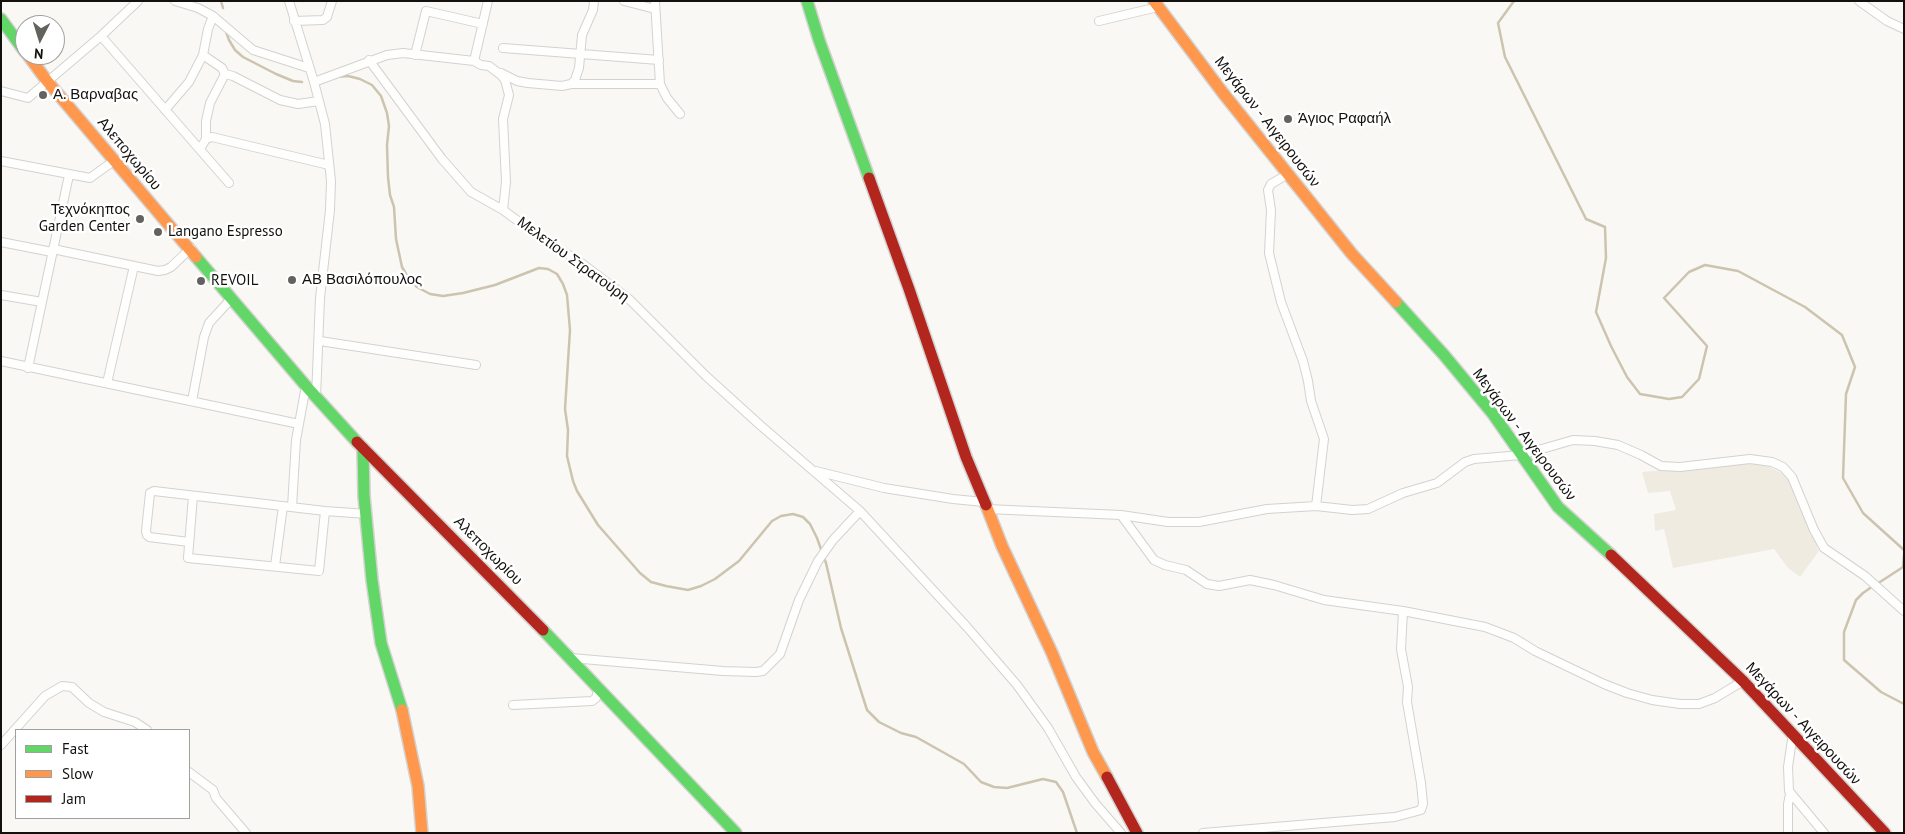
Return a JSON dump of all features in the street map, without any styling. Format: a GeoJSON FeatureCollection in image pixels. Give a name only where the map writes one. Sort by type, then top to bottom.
{"type":"FeatureCollection","features":[{"type":"Feature","properties":{"kind":"main road"},"geometry":{"type":"LineString","coordinates":[[808,1],[819,40],[910,289],[966,457],[1021,589],[1052,653],[1093,752],[1137,833]]}},
{"type":"Feature","properties":{"kind":"main road","name":"Μεγάρων - Αιγειρουσών"},"geometry":{"type":"LineString","coordinates":[[1156,4],[1223,93],[1375,281],[1465,379],[1494,414],[1558,507],[1628,570],[1743,681],[1885,833]]}},
{"type":"Feature","properties":{"kind":"main road"},"geometry":{"type":"LineString","coordinates":[[1,19],[15,38]]}},
{"type":"Feature","properties":{"kind":"main road","name":"Αλεποχωρίου"},"geometry":{"type":"LineString","coordinates":[[35,65],[316,397],[363,448],[599,687],[736,833]]}},
{"type":"Feature","properties":{"kind":"main road"},"geometry":{"type":"LineString","coordinates":[[363,448],[363,479],[372,580],[381,643],[406,724],[418,786],[422,833]]}},
{"type":"Feature","properties":{"kind":"street"},"geometry":{"type":"LineString","coordinates":[[1,91],[28,98],[101,36],[138,1]]}},
{"type":"Feature","properties":{"kind":"street"},"geometry":{"type":"LineString","coordinates":[[175,1],[198,8],[213,16],[253,50],[309,68]]}},
{"type":"Feature","properties":{"kind":"street"},"geometry":{"type":"LineString","coordinates":[[289,1],[325,124],[329,165],[331,196],[320,298],[320,341],[316,397]]}},
{"type":"Feature","properties":{"kind":"street"},"geometry":{"type":"LineString","coordinates":[[294,21],[323,20],[327,17],[332,1]]}},
{"type":"Feature","properties":{"kind":"street"},"geometry":{"type":"LineString","coordinates":[[474,61],[488,1]]}},
{"type":"Feature","properties":{"kind":"street"},"geometry":{"type":"LineString","coordinates":[[571,84],[579,68],[584,28],[593,10],[594,1]]}},
{"type":"Feature","properties":{"kind":"street"},"geometry":{"type":"LineString","coordinates":[[624,1],[655,5],[660,84],[666,98],[680,114]]}},
{"type":"Feature","properties":{"kind":"street"},"geometry":{"type":"LineString","coordinates":[[1859,1],[1887,21],[1904,29]]}},
{"type":"Feature","properties":{"kind":"street"},"geometry":{"type":"LineString","coordinates":[[1099,21],[1156,4]]}},
{"type":"Feature","properties":{"kind":"street"},"geometry":{"type":"LineString","coordinates":[[415,54],[426,10],[482,24]]}},
{"type":"Feature","properties":{"kind":"street"},"geometry":{"type":"LineString","coordinates":[[165,110],[189,82],[203,55],[213,16]]}},
{"type":"Feature","properties":{"kind":"street"},"geometry":{"type":"LineString","coordinates":[[101,36],[229,184]]}},
{"type":"Feature","properties":{"kind":"street"},"geometry":{"type":"LineString","coordinates":[[503,48],[659,60]]}},
{"type":"Feature","properties":{"kind":"street"},"geometry":{"type":"LineString","coordinates":[[314,82],[369,60],[403,53],[474,61],[528,84],[562,86],[571,84],[660,84]]}},
{"type":"Feature","properties":{"kind":"street"},"geometry":{"type":"LineString","coordinates":[[203,55],[216,64],[224,74],[233,76],[280,100],[298,104],[319,101]]}},
{"type":"Feature","properties":{"kind":"street","name":"Μελετίου Στρατούρη"},"geometry":{"type":"LineString","coordinates":[[369,60],[442,159],[466,188],[478,197],[503,210],[548,243],[576,259],[630,300],[706,376],[860,511],[967,627],[1017,685],[1048,728],[1076,777],[1121,833]]}},
{"type":"Feature","properties":{"kind":"street"},"geometry":{"type":"LineString","coordinates":[[495,70],[505,80],[508,95],[504,120],[506,182],[503,210]]}},
{"type":"Feature","properties":{"kind":"street"},"geometry":{"type":"LineString","coordinates":[[200,150],[206,139],[206,121],[210,103],[224,74]]}},
{"type":"Feature","properties":{"kind":"street"},"geometry":{"type":"LineString","coordinates":[[206,139],[212,137],[220,138],[329,165]]}},
{"type":"Feature","properties":{"kind":"street"},"geometry":{"type":"LineString","coordinates":[[1,161],[90,178],[114,160]]}},
{"type":"Feature","properties":{"kind":"street"},"geometry":{"type":"LineString","coordinates":[[1288,174],[1272,184],[1268,190],[1271,210],[1269,253],[1281,302],[1303,361],[1311,401],[1324,439],[1316,506]]}},
{"type":"Feature","properties":{"kind":"street"},"geometry":{"type":"LineString","coordinates":[[28,368],[69,175]]}},
{"type":"Feature","properties":{"kind":"street"},"geometry":{"type":"LineString","coordinates":[[1,242],[53,250],[158,271],[165,270],[191,248]]}},
{"type":"Feature","properties":{"kind":"street"},"geometry":{"type":"LineString","coordinates":[[107,384],[134,266]]}},
{"type":"Feature","properties":{"kind":"street"},"geometry":{"type":"LineString","coordinates":[[1,294],[42,302]]}},
{"type":"Feature","properties":{"kind":"street"},"geometry":{"type":"LineString","coordinates":[[192,401],[204,337],[209,323],[232,298]]}},
{"type":"Feature","properties":{"kind":"street"},"geometry":{"type":"LineString","coordinates":[[320,341],[476,365]]}},
{"type":"Feature","properties":{"kind":"street"},"geometry":{"type":"LineString","coordinates":[[1,362],[299,424]]}},
{"type":"Feature","properties":{"kind":"street"},"geometry":{"type":"LineString","coordinates":[[292,507],[299,424],[306,386]]}},
{"type":"Feature","properties":{"kind":"street"},"geometry":{"type":"LineString","coordinates":[[814,471],[884,488],[986,505],[1120,516],[1168,522],[1199,522],[1267,509],[1316,506],[1352,510],[1368,509],[1403,493],[1437,483],[1465,462],[1474,459],[1521,454],[1583,440],[1618,445],[1662,466],[1680,467],[1750,459],[1778,464],[1792,477],[1814,530],[1824,548],[1865,576],[1904,611]]}},
{"type":"Feature","properties":{"kind":"street"},"geometry":{"type":"LineString","coordinates":[[190,542],[149,537],[146,531],[150,493],[154,491],[325,511],[367,514]]}},
{"type":"Feature","properties":{"kind":"street"},"geometry":{"type":"LineString","coordinates":[[193,496],[188,558],[319,571],[325,511]]}},
{"type":"Feature","properties":{"kind":"street"},"geometry":{"type":"LineString","coordinates":[[275,566],[283,506]]}},
{"type":"Feature","properties":{"kind":"street"},"geometry":{"type":"LineString","coordinates":[[571,658],[723,671],[763,671],[780,654],[799,600],[825,549],[860,511]]}},
{"type":"Feature","properties":{"kind":"street"},"geometry":{"type":"LineString","coordinates":[[1120,516],[1154,560],[1165,566],[1186,570],[1207,584],[1219,586],[1250,580],[1324,600],[1403,611],[1462,622],[1500,632],[1604,684],[1652,700],[1680,704],[1699,704],[1715,698],[1743,681]]}},
{"type":"Feature","properties":{"kind":"street"},"geometry":{"type":"LineString","coordinates":[[1203,833],[1395,817],[1421,810],[1423,804],[1421,783],[1407,702],[1408,687],[1401,649],[1403,611]]}},
{"type":"Feature","properties":{"kind":"street"},"geometry":{"type":"LineString","coordinates":[[15,729],[45,696],[62,686],[72,688],[89,703],[104,712],[135,722],[146,729]]}},
{"type":"Feature","properties":{"kind":"street"},"geometry":{"type":"LineString","coordinates":[[513,705],[592,701],[596,698],[599,687]]}},
{"type":"Feature","properties":{"kind":"street"},"geometry":{"type":"LineString","coordinates":[[1,745],[15,729]]}},
{"type":"Feature","properties":{"kind":"street"},"geometry":{"type":"LineString","coordinates":[[1793,733],[1788,767],[1788,788],[1790,794],[1824,833]]}},
{"type":"Feature","properties":{"kind":"street"},"geometry":{"type":"LineString","coordinates":[[190,773],[213,790],[216,798],[246,833]]}},
{"type":"Feature","properties":{"kind":"street"},"geometry":{"type":"LineString","coordinates":[[1788,833],[1790,794]]}},
{"type":"Feature","properties":{"kind":"shaded area"},"geometry":{"type":"Polygon","coordinates":[[[1741,463],[1765,465],[1786,475],[1797,489],[1819,551],[1800,577],[1788,568],[1774,549],[1673,568],[1664,529],[1655,531],[1654,514],[1676,510],[1670,491],[1648,493],[1642,472],[1741,463]]]}},
{"type":"Feature","properties":{"kind":"waterway"},"geometry":{"type":"LineString","coordinates":[[221,1],[223,8]]}},
{"type":"Feature","properties":{"kind":"waterway"},"geometry":{"type":"LineString","coordinates":[[1514,1],[1498,23],[1505,57],[1586,219],[1605,227],[1606,258],[1596,312],[1627,377],[1640,394],[1669,399],[1682,397],[1699,379],[1707,346],[1664,298],[1689,272],[1705,265],[1738,271],[1805,307],[1842,335],[1855,367],[1846,394],[1843,478],[1863,513],[1904,550]]}},
{"type":"Feature","properties":{"kind":"waterway"},"geometry":{"type":"LineString","coordinates":[[225,29],[235,50],[243,57],[276,74],[293,81],[302,82]]}},
{"type":"Feature","properties":{"kind":"waterway"},"geometry":{"type":"LineString","coordinates":[[336,77],[348,76],[360,79],[372,85],[381,96],[389,126],[387,145],[388,177],[390,195],[394,207],[396,239],[402,267],[409,279],[417,287],[430,294],[443,296],[495,285],[539,268],[548,269],[557,274],[567,295],[570,330],[565,409],[568,430],[567,456],[573,481],[598,525],[640,573],[651,582],[666,586],[688,590],[701,586],[715,579],[739,561],[772,521],[781,516],[793,514],[803,517],[810,524],[826,563],[841,628],[867,710],[879,722],[901,733],[916,737],[964,764],[981,782],[994,787],[1007,788],[1043,779],[1056,782],[1063,792],[1077,833]]}},
{"type":"Feature","properties":{"kind":"waterway"},"geometry":{"type":"LineString","coordinates":[[1877,584],[1903,567],[1904,555]]}},
{"type":"Feature","properties":{"kind":"waterway"},"geometry":{"type":"LineString","coordinates":[[1873,586],[1856,600],[1844,632],[1844,660],[1881,692],[1904,704]]}},
{"type":"Feature","properties":{"kind":"traffic: fast"},"geometry":{"type":"LineString","coordinates":[[807,1],[819,40],[869,178]]}},
{"type":"Feature","properties":{"kind":"traffic: fast"},"geometry":{"type":"LineString","coordinates":[[1,19],[15,38]]}},
{"type":"Feature","properties":{"kind":"traffic: fast"},"geometry":{"type":"LineString","coordinates":[[196,257],[306,386],[357,442]]}},
{"type":"Feature","properties":{"kind":"traffic: fast"},"geometry":{"type":"LineString","coordinates":[[1396,302],[1444,355],[1493,414],[1558,507],[1611,555]]}},
{"type":"Feature","properties":{"kind":"traffic: fast"},"geometry":{"type":"LineString","coordinates":[[363,448],[364,496],[372,580],[381,643],[402,710]]}},
{"type":"Feature","properties":{"kind":"traffic: fast"},"geometry":{"type":"LineString","coordinates":[[543,630],[736,833]]}},
{"type":"Feature","properties":{"kind":"traffic: slow"},"geometry":{"type":"LineString","coordinates":[[1154,1],[1223,93],[1352,254],[1396,302]]}},
{"type":"Feature","properties":{"kind":"traffic: slow"},"geometry":{"type":"LineString","coordinates":[[35,65],[196,257]]}},
{"type":"Feature","properties":{"kind":"traffic: slow"},"geometry":{"type":"LineString","coordinates":[[986,505],[1002,546],[1052,653],[1093,752],[1107,777]]}},
{"type":"Feature","properties":{"kind":"traffic: slow"},"geometry":{"type":"LineString","coordinates":[[402,710],[418,786],[422,833]]}},
{"type":"Feature","properties":{"kind":"traffic: jam"},"geometry":{"type":"LineString","coordinates":[[869,178],[966,457],[986,505]]}},
{"type":"Feature","properties":{"kind":"traffic: jam"},"geometry":{"type":"LineString","coordinates":[[357,442],[543,630]]}},
{"type":"Feature","properties":{"kind":"traffic: jam"},"geometry":{"type":"LineString","coordinates":[[1611,555],[1743,681],[1885,833]]}},
{"type":"Feature","properties":{"kind":"traffic: jam"},"geometry":{"type":"LineString","coordinates":[[1107,777],[1137,833]]}},
{"type":"Feature","properties":{"kind":"place","name":"Α. Βαρναβας"},"geometry":{"type":"Point","coordinates":[43,95]}},
{"type":"Feature","properties":{"kind":"place","name":"Άγιος Ραφαήλ"},"geometry":{"type":"Point","coordinates":[1288,119]}},
{"type":"Feature","properties":{"kind":"place","name":"Τεχνόκηπος Garden Center"},"geometry":{"type":"Point","coordinates":[140,219]}},
{"type":"Feature","properties":{"kind":"place","name":"Langano Espresso"},"geometry":{"type":"Point","coordinates":[158,232]}},
{"type":"Feature","properties":{"kind":"place","name":"ΑΒ Βασιλόπουλος"},"geometry":{"type":"Point","coordinates":[292,280]}},
{"type":"Feature","properties":{"kind":"place","name":"REVOIL"},"geometry":{"type":"Point","coordinates":[201,281]}}]}
